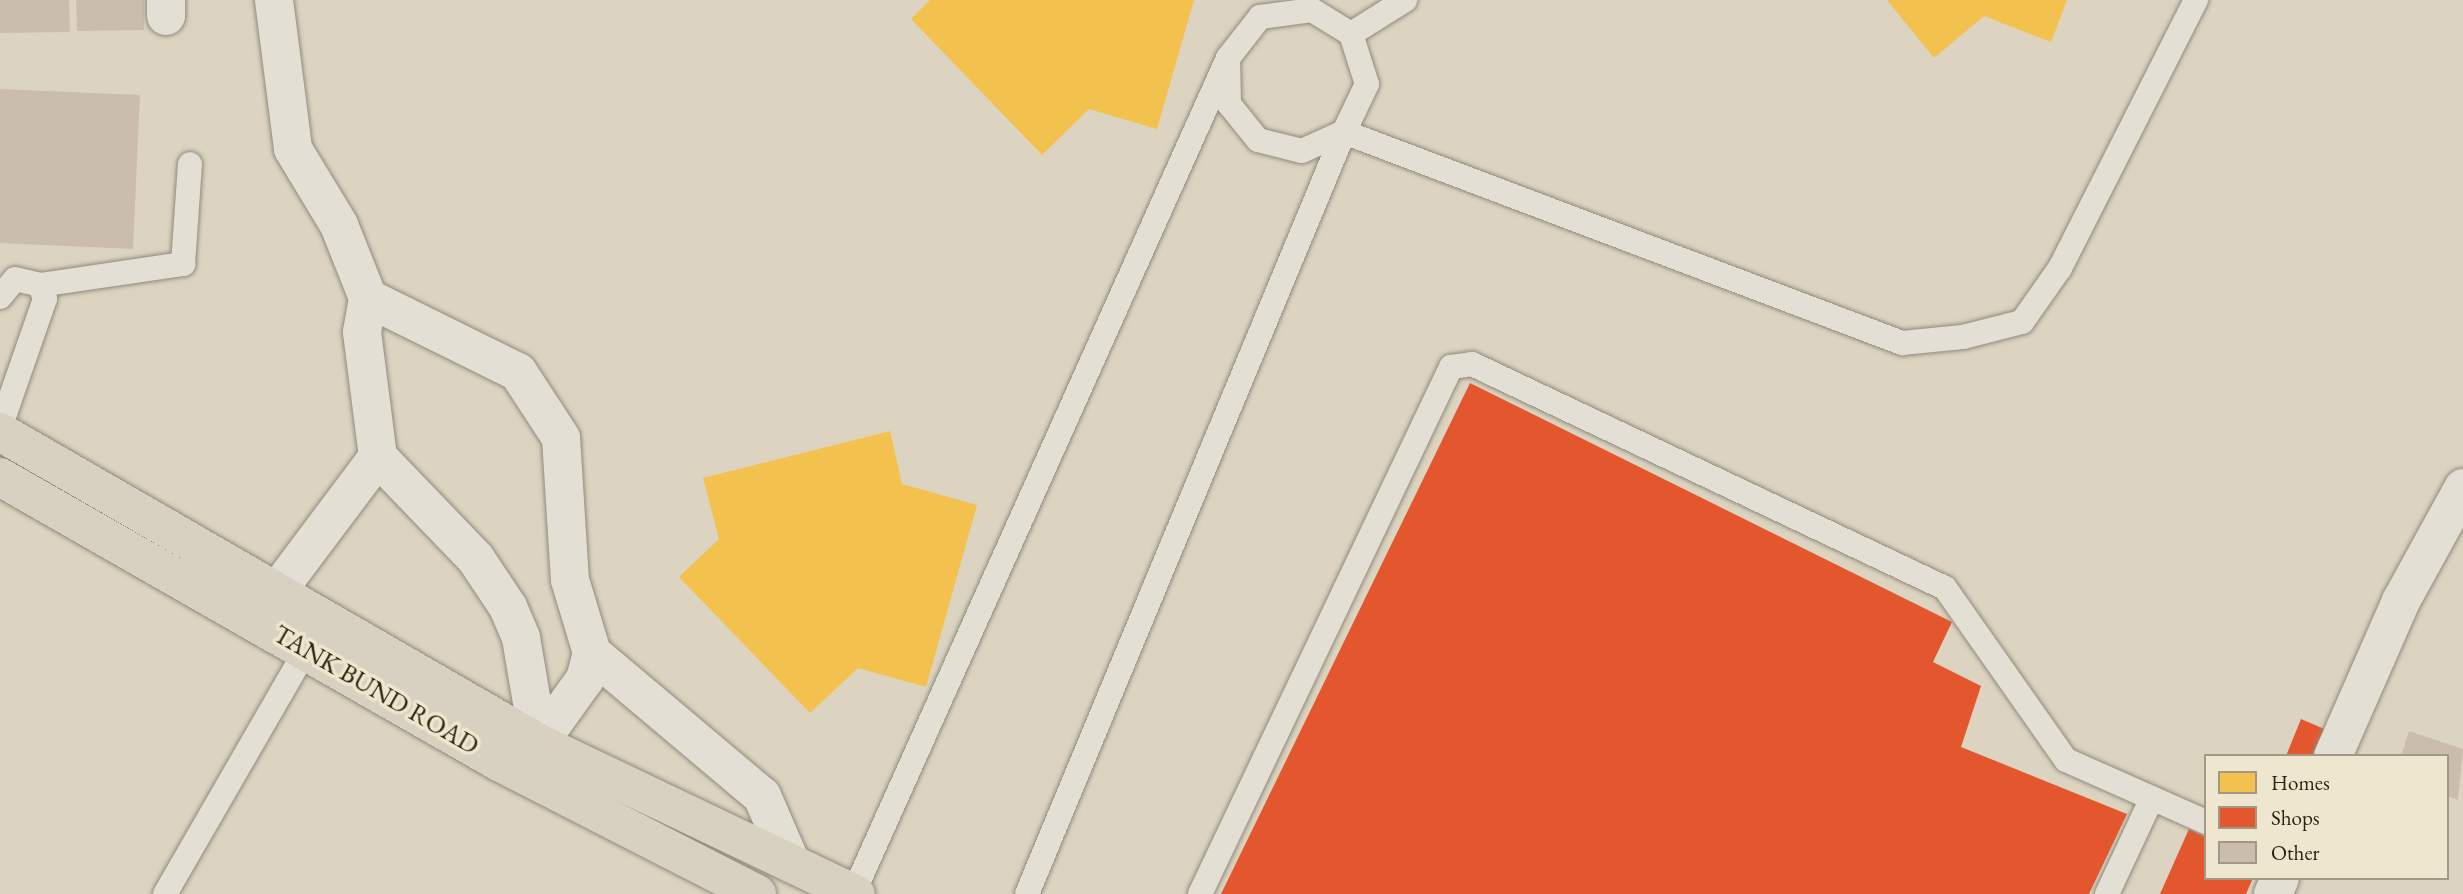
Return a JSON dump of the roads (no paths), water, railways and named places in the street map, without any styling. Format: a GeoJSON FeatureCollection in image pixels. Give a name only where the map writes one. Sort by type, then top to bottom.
{"type":"FeatureCollection","features":[{"type":"Feature","properties":{"kind":"main road"},"geometry":{"type":"LineString","coordinates":[[0,430],[275,594],[540,743],[854,894]]}},
{"type":"Feature","properties":{"kind":"main road","name":"TANK BUND ROAD"},"geometry":{"type":"LineString","coordinates":[[0,477],[499,762],[757,894]]}},
{"type":"Feature","properties":{"kind":"street"},"geometry":{"type":"LineString","coordinates":[[274,0],[293,149],[339,225],[365,315],[378,457],[476,559],[508,607],[521,638],[540,743]]}},
{"type":"Feature","properties":{"kind":"street"},"geometry":{"type":"LineString","coordinates":[[365,315],[518,372],[561,438],[570,580],[592,653],[585,679],[540,743]]}},
{"type":"Feature","properties":{"kind":"street"},"geometry":{"type":"LineString","coordinates":[[275,594],[378,457]]}},
{"type":"Feature","properties":{"kind":"street"},"geometry":{"type":"LineString","coordinates":[[2334,754],[2401,601],[2463,488]]}},
{"type":"Feature","properties":{"kind":"street"},"geometry":{"type":"LineString","coordinates":[[592,653],[762,796],[791,863]]}},
{"type":"Feature","properties":{"kind":"lane"},"geometry":{"type":"LineString","coordinates":[[1351,34],[1405,0]]}},
{"type":"Feature","properties":{"kind":"lane"},"geometry":{"type":"LineString","coordinates":[[1228,58],[1229,104],[1258,140],[1302,151],[1344,132],[1902,342],[1963,337],[2022,322],[2060,268],[2196,0]]}},
{"type":"Feature","properties":{"kind":"lane"},"geometry":{"type":"LineString","coordinates":[[854,894],[1228,58],[1260,17],[1314,5],[1351,34],[1367,84],[1344,132],[1027,894]]}},
{"type":"Feature","properties":{"kind":"lane"},"geometry":{"type":"LineString","coordinates":[[0,297],[15,279],[40,285],[183,264],[190,164]]}},
{"type":"Feature","properties":{"kind":"lane"},"geometry":{"type":"LineString","coordinates":[[0,430],[45,299],[40,285]]}},
{"type":"Feature","properties":{"kind":"lane"},"geometry":{"type":"LineString","coordinates":[[1200,894],[1451,367],[1472,364],[1945,588],[2066,760],[2204,821]]}},
{"type":"Feature","properties":{"kind":"lane"},"geometry":{"type":"LineString","coordinates":[[166,894],[306,650]]}},
{"type":"Feature","properties":{"kind":"lane"},"geometry":{"type":"LineString","coordinates":[[2107,894],[2152,798]]}}]}
